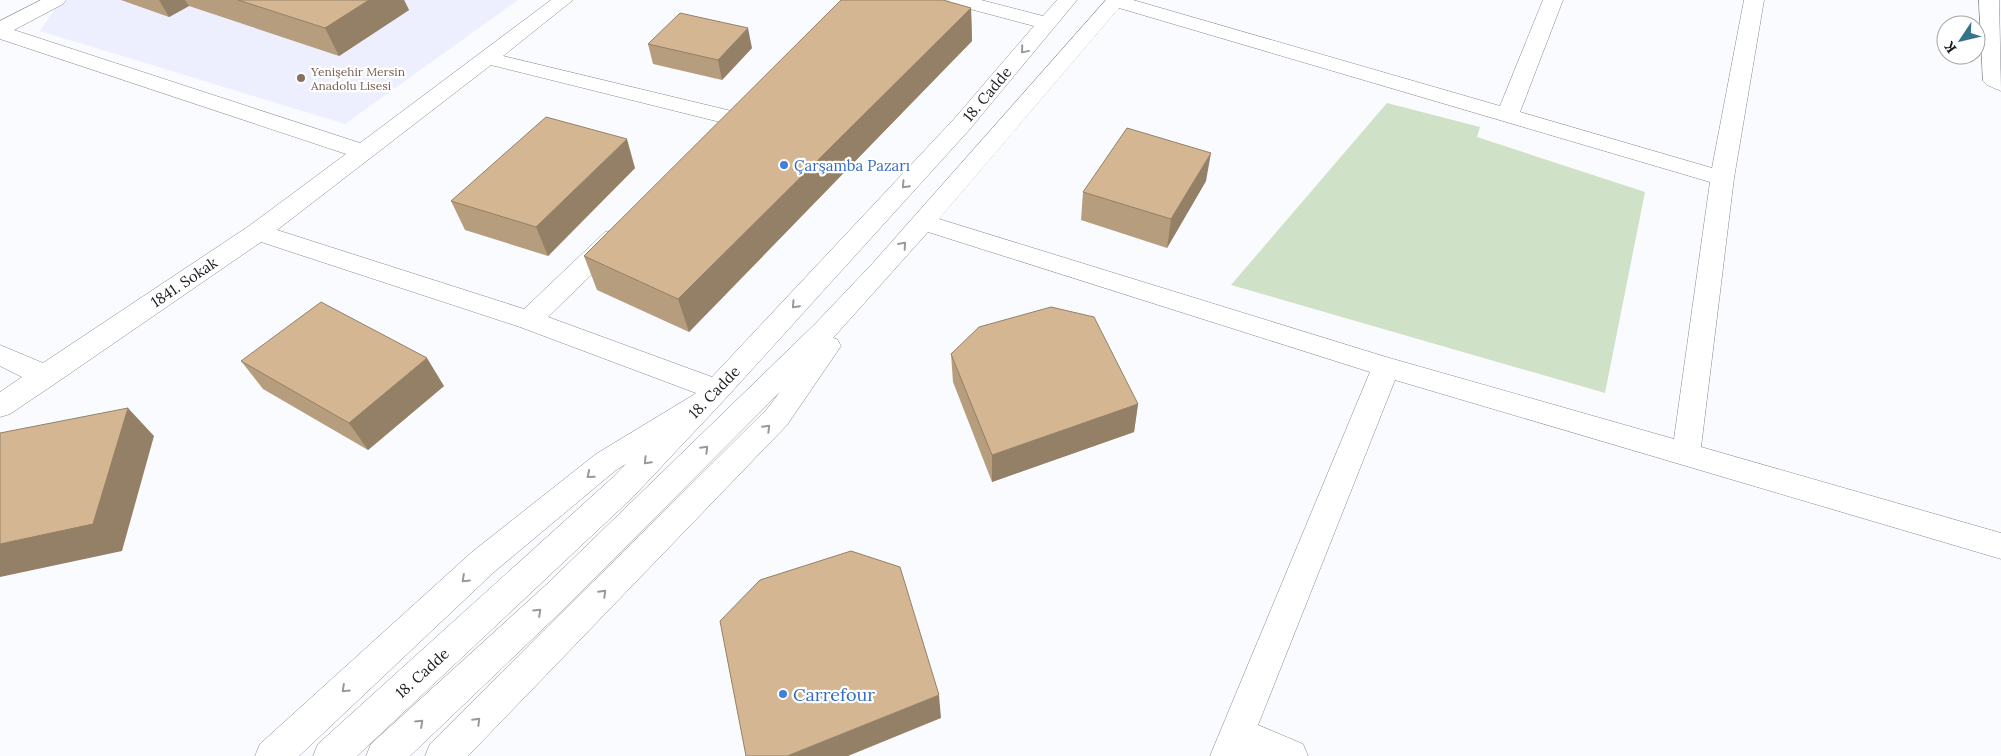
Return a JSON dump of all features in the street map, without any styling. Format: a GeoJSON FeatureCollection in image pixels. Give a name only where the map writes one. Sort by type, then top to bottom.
{"type":"FeatureCollection","features":[{"type":"Feature","properties":{"kind":"street"},"geometry":{"type":"LineString","coordinates":[[0,31],[56,0]]}},
{"type":"Feature","properties":{"kind":"street","name":"1841. Sokak"},"geometry":{"type":"LineString","coordinates":[[0,406],[258,232],[563,0]]}},
{"type":"Feature","properties":{"kind":"street"},"geometry":{"type":"LineString","coordinates":[[958,0],[1046,23]]}},
{"type":"Feature","properties":{"kind":"street","name":"18. Cadde"},"geometry":{"type":"LineString","coordinates":[[331,756],[614,494],[711,396],[962,124],[1067,0]]}},
{"type":"Feature","properties":{"kind":"street"},"geometry":{"type":"LineString","coordinates":[[384,756],[558,594],[825,330],[881,270],[1116,0],[1507,117],[1722,178]]}},
{"type":"Feature","properties":{"kind":"street"},"geometry":{"type":"LineString","coordinates":[[1507,117],[1553,0]]}},
{"type":"Feature","properties":{"kind":"street"},"geometry":{"type":"LineString","coordinates":[[1686,454],[1722,178],[1754,0]]}},
{"type":"Feature","properties":{"kind":"street"},"geometry":{"type":"LineString","coordinates":[[1994,7],[1994,81],[2001,85]]}},
{"type":"Feature","properties":{"kind":"street"},"geometry":{"type":"LineString","coordinates":[[0,31],[364,152]]}},
{"type":"Feature","properties":{"kind":"street"},"geometry":{"type":"LineString","coordinates":[[487,58],[743,112],[714,139]]}},
{"type":"Feature","properties":{"kind":"street"},"geometry":{"type":"LineString","coordinates":[[923,222],[1386,367],[2001,546]]}},
{"type":"Feature","properties":{"kind":"street"},"geometry":{"type":"LineString","coordinates":[[529,320],[629,223]]}},
{"type":"Feature","properties":{"kind":"street"},"geometry":{"type":"LineString","coordinates":[[258,232],[529,320],[711,396]]}},
{"type":"Feature","properties":{"kind":"street"},"geometry":{"type":"LineString","coordinates":[[443,756],[777,417],[881,270]]}},
{"type":"Feature","properties":{"kind":"street"},"geometry":{"type":"LineString","coordinates":[[0,355],[46,376]]}},
{"type":"Feature","properties":{"kind":"street"},"geometry":{"type":"LineString","coordinates":[[1290,756],[1233,745],[1386,367]]}},
{"type":"Feature","properties":{"kind":"street"},"geometry":{"type":"LineString","coordinates":[[273,756],[483,562],[606,462],[711,396]]}},
{"type":"Feature","properties":{"kind":"shaded area","name":"Yenişehir Mersin Anadolu Lisesi"},"geometry":{"type":"Polygon","coordinates":[[[69,0],[518,0],[345,124],[40,31],[56,7],[69,0]]]}},
{"type":"Feature","properties":{"kind":"green space"},"geometry":{"type":"Polygon","coordinates":[[[1387,103],[1480,127],[1477,137],[1645,192],[1605,393],[1231,285],[1387,103]]]}},
{"type":"Feature","properties":{"kind":"building"},"geometry":{"type":"Polygon","coordinates":[[[238,0],[369,0],[325,28],[238,0]]]}},
{"type":"Feature","properties":{"kind":"building","name":"Çarşamba Pazarı"},"geometry":{"type":"Polygon","coordinates":[[[841,0],[943,0],[971,8],[678,299],[584,256],[841,0]]]}},
{"type":"Feature","properties":{"kind":"building"},"geometry":{"type":"Polygon","coordinates":[[[680,13],[748,28],[718,60],[648,44],[680,13]]]}},
{"type":"Feature","properties":{"kind":"building"},"geometry":{"type":"Polygon","coordinates":[[[546,117],[627,139],[536,227],[451,201],[546,117]]]}},
{"type":"Feature","properties":{"kind":"building"},"geometry":{"type":"Polygon","coordinates":[[[1127,128],[1211,153],[1171,219],[1083,192],[1127,128]]]}},
{"type":"Feature","properties":{"kind":"building"},"geometry":{"type":"Polygon","coordinates":[[[321,302],[427,358],[349,423],[241,361],[321,302]]]}},
{"type":"Feature","properties":{"kind":"building"},"geometry":{"type":"Polygon","coordinates":[[[1051,307],[1094,317],[1138,404],[992,455],[951,354],[979,327],[1051,307]]]}},
{"type":"Feature","properties":{"kind":"building"},"geometry":{"type":"Polygon","coordinates":[[[128,408],[93,524],[0,544],[0,433],[128,408]]]}},
{"type":"Feature","properties":{"kind":"building"},"geometry":{"type":"Polygon","coordinates":[[[851,551],[900,567],[939,695],[787,756],[746,756],[720,621],[760,580],[851,551]]]}},
{"type":"Feature","properties":{"kind":"place","name":"Yenişehir Mersin Anadolu Lisesi"},"geometry":{"type":"Point","coordinates":[301,78]}},
{"type":"Feature","properties":{"kind":"place","name":"Çarşamba Pazarı"},"geometry":{"type":"Point","coordinates":[784,165]}},
{"type":"Feature","properties":{"kind":"place","name":"Carrefour"},"geometry":{"type":"Point","coordinates":[783,694]}}]}
